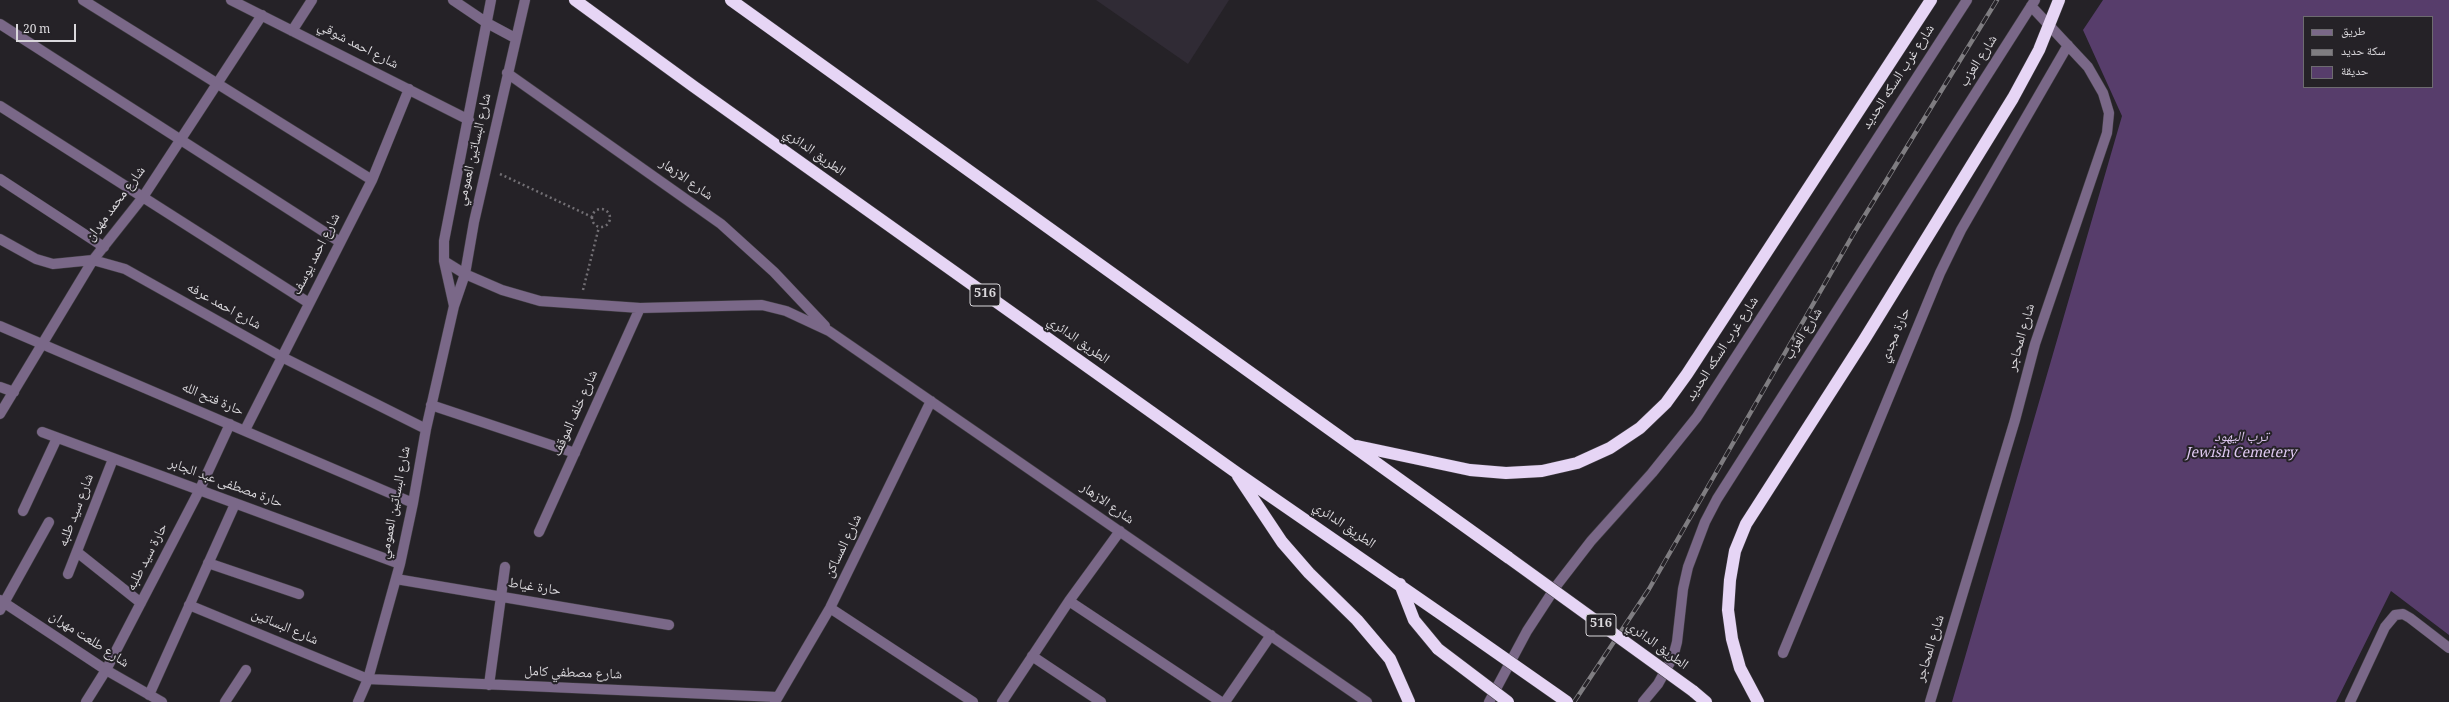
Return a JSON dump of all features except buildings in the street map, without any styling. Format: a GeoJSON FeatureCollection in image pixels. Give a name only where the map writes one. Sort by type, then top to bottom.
{"type":"FeatureCollection","features":[{"type":"Feature","properties":{"kind":"highway","name":"الطريق الدائري"},"geometry":{"type":"LineString","coordinates":[[575,0],[692,86],[1237,474],[1400,584],[1567,702]]}},
{"type":"Feature","properties":{"kind":"highway","name":"الطريق الدائري"},"geometry":{"type":"LineString","coordinates":[[731,0],[1509,558],[1693,691],[1706,702]]}},
{"type":"Feature","properties":{"kind":"highway"},"geometry":{"type":"LineString","coordinates":[[1352,445],[1470,470],[1513,473],[1542,471],[1577,463],[1610,448],[1640,428],[1666,403],[1687,374],[1931,0]]}},
{"type":"Feature","properties":{"kind":"highway"},"geometry":{"type":"LineString","coordinates":[[1758,702],[1740,668],[1732,639],[1728,610],[1730,580],[1736,551],[1746,524],[1864,340],[2026,74],[2050,25],[2059,0]]}},
{"type":"Feature","properties":{"kind":"highway"},"geometry":{"type":"LineString","coordinates":[[1237,474],[1282,542],[1374,639],[1390,659],[1409,702]]}},
{"type":"Feature","properties":{"kind":"highway"},"geometry":{"type":"LineString","coordinates":[[1400,584],[1414,620],[1438,649],[1508,702]]}},
{"type":"Feature","properties":{"kind":"street"},"geometry":{"type":"LineString","coordinates":[[83,0],[372,180]]}},
{"type":"Feature","properties":{"kind":"street","name":"شارع احمد شوقي"},"geometry":{"type":"LineString","coordinates":[[231,0],[469,120]]}},
{"type":"Feature","properties":{"kind":"street"},"geometry":{"type":"LineString","coordinates":[[292,31],[312,0]]}},
{"type":"Feature","properties":{"kind":"street"},"geometry":{"type":"LineString","coordinates":[[453,0],[487,23],[515,38]]}},
{"type":"Feature","properties":{"kind":"street","name":"شارع البساتين العمومي"},"geometry":{"type":"LineString","coordinates":[[454,306],[444,261],[444,241],[469,120],[491,0]]}},
{"type":"Feature","properties":{"kind":"street","name":"شارع البساتين العمومي"},"geometry":{"type":"LineString","coordinates":[[358,702],[368,679],[400,564],[414,503],[431,405],[454,306],[465,274],[486,168],[525,0]]}},
{"type":"Feature","properties":{"kind":"street","name":"شارع غرب السكه الحديد"},"geometry":{"type":"LineString","coordinates":[[1490,702],[1527,631],[1557,584],[1591,541],[1652,473],[1697,417],[1967,0]]}},
{"type":"Feature","properties":{"kind":"street","name":"شارع المحاجر"},"geometry":{"type":"LineString","coordinates":[[1930,702],[1988,515],[2035,344],[2107,132],[2109,113],[2103,93],[2088,67],[2050,25],[2033,3]]}},
{"type":"Feature","properties":{"kind":"street","name":"شارع العزب"},"geometry":{"type":"LineString","coordinates":[[1643,702],[1658,684],[1672,657],[1677,642],[1683,589],[1688,567],[1700,533],[1717,499],[2033,3]]}},
{"type":"Feature","properties":{"kind":"street","name":"شارع محمد مهران"},"geometry":{"type":"LineString","coordinates":[[0,414],[93,260],[143,197],[262,15]]}},
{"type":"Feature","properties":{"kind":"street"},"geometry":{"type":"LineString","coordinates":[[0,24],[340,242]]}},
{"type":"Feature","properties":{"kind":"street","name":"حارة مجدي"},"geometry":{"type":"LineString","coordinates":[[1783,653],[1940,273],[1961,230],[2068,45]]}},
{"type":"Feature","properties":{"kind":"street","name":"شارع الازهار"},"geometry":{"type":"LineString","coordinates":[[507,73],[721,224],[774,272],[829,331]]}},
{"type":"Feature","properties":{"kind":"street","name":"شارع احمد يوسف"},"geometry":{"type":"LineString","coordinates":[[245,430],[372,180],[409,89]]}},
{"type":"Feature","properties":{"kind":"street"},"geometry":{"type":"LineString","coordinates":[[0,106],[309,303]]}},
{"type":"Feature","properties":{"kind":"street"},"geometry":{"type":"LineString","coordinates":[[0,179],[104,247]]}},
{"type":"Feature","properties":{"kind":"street","name":"شارع احمد عرفه"},"geometry":{"type":"LineString","coordinates":[[0,240],[36,259],[53,264],[93,260],[125,269],[282,357],[426,429]]}},
{"type":"Feature","properties":{"kind":"street","name":"شارع الازهار"},"geometry":{"type":"LineString","coordinates":[[444,261],[465,274],[520,296],[579,305],[640,308],[735,304],[762,305],[786,311],[829,331],[1367,702]]}},
{"type":"Feature","properties":{"kind":"street","name":"شارع خلف الموقف"},"geometry":{"type":"LineString","coordinates":[[539,532],[640,308]]}},
{"type":"Feature","properties":{"kind":"street","name":"حارة فتح الله"},"geometry":{"type":"LineString","coordinates":[[0,326],[414,503]]}},
{"type":"Feature","properties":{"kind":"street"},"geometry":{"type":"LineString","coordinates":[[0,387],[14,392]]}},
{"type":"Feature","properties":{"kind":"street","name":"شارع المساكن"},"geometry":{"type":"LineString","coordinates":[[776,700],[830,608],[931,401]]}},
{"type":"Feature","properties":{"kind":"street"},"geometry":{"type":"LineString","coordinates":[[431,405],[575,453]]}},
{"type":"Feature","properties":{"kind":"street","name":"حارة سيد طلبه"},"geometry":{"type":"LineString","coordinates":[[86,702],[106,670],[199,491],[230,424]]}},
{"type":"Feature","properties":{"kind":"street","name":"حارة مصطفى عبد الجابر"},"geometry":{"type":"LineString","coordinates":[[42,432],[400,564]]}},
{"type":"Feature","properties":{"kind":"street"},"geometry":{"type":"LineString","coordinates":[[23,511],[57,438]]}},
{"type":"Feature","properties":{"kind":"street","name":"شارع سيد طلبه"},"geometry":{"type":"LineString","coordinates":[[68,574],[113,459]]}},
{"type":"Feature","properties":{"kind":"street"},"geometry":{"type":"LineString","coordinates":[[149,694],[235,504]]}},
{"type":"Feature","properties":{"kind":"street"},"geometry":{"type":"LineString","coordinates":[[2,604],[49,522]]}},
{"type":"Feature","properties":{"kind":"street"},"geometry":{"type":"LineString","coordinates":[[1002,702],[1069,601],[1120,531]]}},
{"type":"Feature","properties":{"kind":"street"},"geometry":{"type":"LineString","coordinates":[[77,552],[141,602]]}},
{"type":"Feature","properties":{"kind":"street"},"geometry":{"type":"LineString","coordinates":[[208,563],[300,594]]}},
{"type":"Feature","properties":{"kind":"street"},"geometry":{"type":"LineString","coordinates":[[489,686],[504,567]]}},
{"type":"Feature","properties":{"kind":"street","name":"حارة غياط"},"geometry":{"type":"LineString","coordinates":[[396,579],[501,598],[669,625]]}},
{"type":"Feature","properties":{"kind":"street"},"geometry":{"type":"LineString","coordinates":[[1069,601],[1221,702]]}},
{"type":"Feature","properties":{"kind":"street","name":"شارع طلعت مهران"},"geometry":{"type":"LineString","coordinates":[[2,604],[106,670],[162,702]]}},
{"type":"Feature","properties":{"kind":"street","name":"شارع البساتين"},"geometry":{"type":"LineString","coordinates":[[190,605],[368,679]]}},
{"type":"Feature","properties":{"kind":"street"},"geometry":{"type":"LineString","coordinates":[[830,608],[973,702]]}},
{"type":"Feature","properties":{"kind":"street"},"geometry":{"type":"LineString","coordinates":[[2350,702],[2385,627],[2395,615],[2403,614],[2410,618],[2449,648]]}},
{"type":"Feature","properties":{"kind":"street"},"geometry":{"type":"LineString","coordinates":[[1225,702],[1271,635]]}},
{"type":"Feature","properties":{"kind":"street"},"geometry":{"type":"LineString","coordinates":[[1032,656],[1102,702]]}},
{"type":"Feature","properties":{"kind":"street"},"geometry":{"type":"LineString","coordinates":[[225,702],[246,670]]}},
{"type":"Feature","properties":{"kind":"street","name":"شارع مصطفي كامل"},"geometry":{"type":"LineString","coordinates":[[368,679],[776,700]]}},
{"type":"Feature","properties":{"kind":"path"},"geometry":{"type":"LineString","coordinates":[[486,168],[592,217],[595,225],[599,227]]}},
{"type":"Feature","properties":{"kind":"path"},"geometry":{"type":"LineString","coordinates":[[592,217],[598,210],[606,212],[609,220],[607,224],[599,227]]}},
{"type":"Feature","properties":{"kind":"path"},"geometry":{"type":"LineString","coordinates":[[579,305],[599,227]]}},
{"type":"Feature","properties":{"kind":"shaded area"},"geometry":{"type":"Polygon","coordinates":[[[1096,0],[1229,0],[1188,64],[1096,0]]]}},
{"type":"Feature","properties":{"kind":"green space","name":"ترب اليهود Jewish Cemetery"},"geometry":{"type":"Polygon","coordinates":[[[2103,0],[2449,0],[2449,635],[2391,591],[2336,702],[1952,702],[2122,116],[2083,30],[2103,0]]]}},
{"type":"Feature","properties":{"kind":"railway"},"geometry":{"type":"LineString","coordinates":[[1574,702],[1649,589],[1854,233],[1997,0]]}}]}
